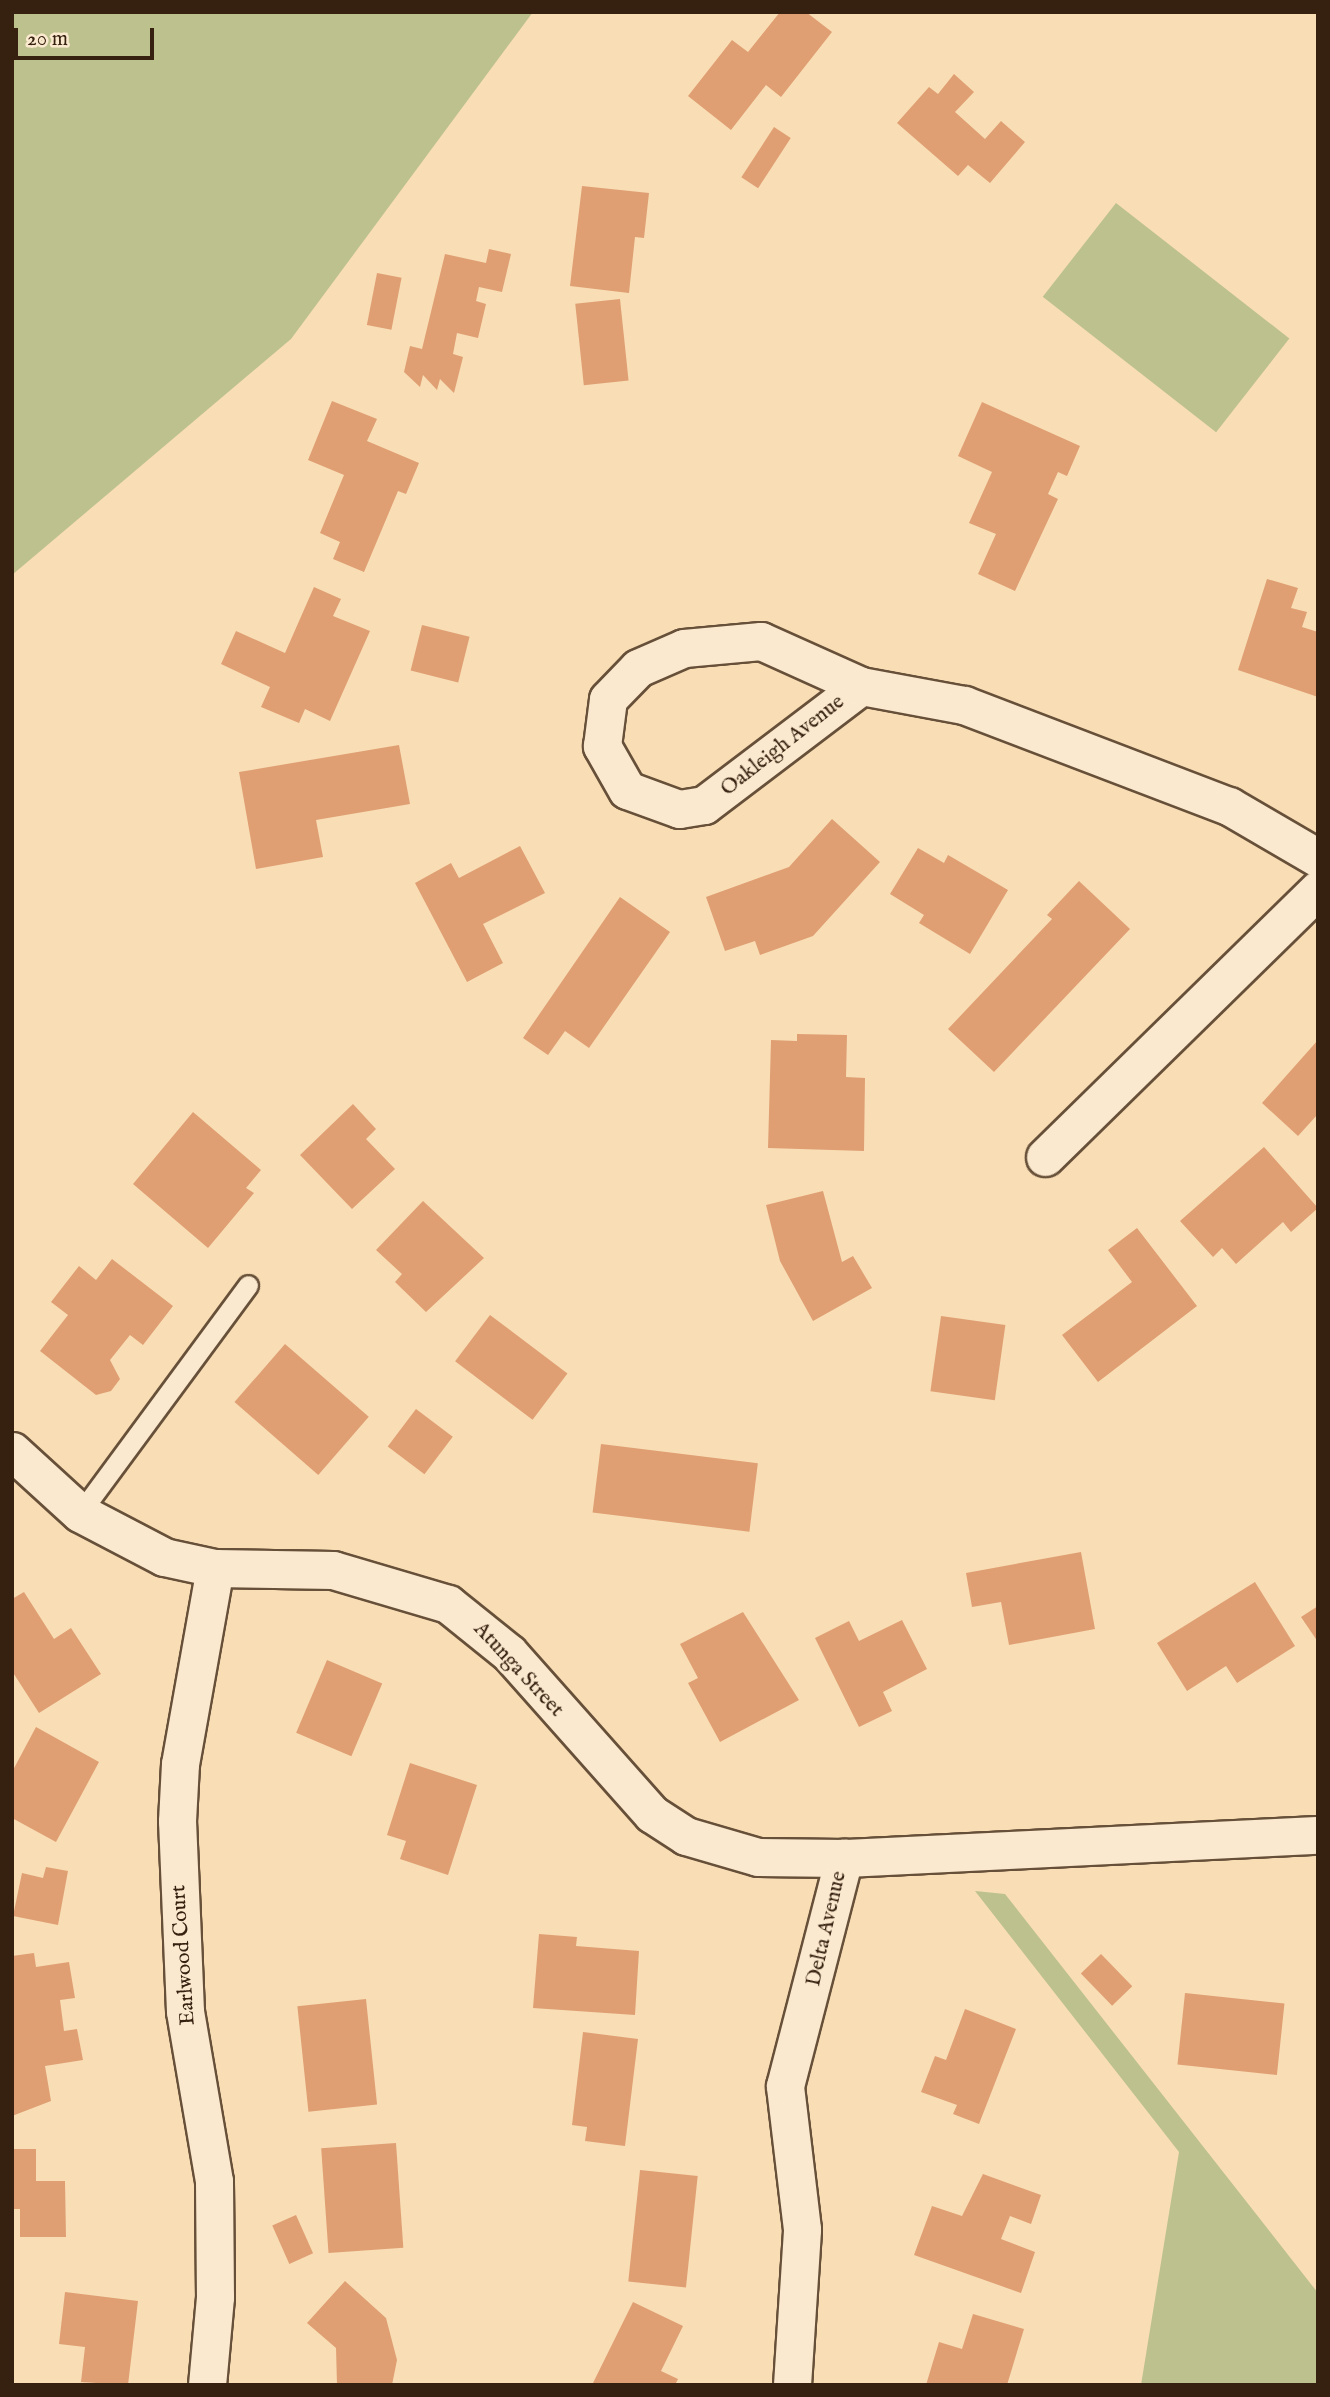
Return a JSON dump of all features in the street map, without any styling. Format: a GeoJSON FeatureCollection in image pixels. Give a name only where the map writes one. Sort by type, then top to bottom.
{"type":"FeatureCollection","features":[{"type":"Feature","properties":{"kind":"street","name":"Oakleigh Avenue"},"geometry":{"type":"LineString","coordinates":[[860,686],[704,806],[665,806],[627,790],[602,746],[608,699],[622,680],[684,648],[761,641],[860,686],[911,691],[976,710],[1229,806],[1318,858]]}},
{"type":"Feature","properties":{"kind":"street"},"geometry":{"type":"LineString","coordinates":[[1045,1157],[1318,890]]}},
{"type":"Feature","properties":{"kind":"street","name":"Atunga Street"},"geometry":{"type":"LineString","coordinates":[[12,1451],[80,1513],[164,1557],[215,1568],[333,1570],[448,1604],[509,1653],[652,1814],[685,1836],[758,1857],[844,1858]]}},
{"type":"Feature","properties":{"kind":"street","name":"Earlwood Court"},"geometry":{"type":"LineString","coordinates":[[207,2385],[215,2298],[214,2181],[185,2011],[177,1821],[180,1764],[215,1568]]}},
{"type":"Feature","properties":{"kind":"street","name":"Delta Avenue"},"geometry":{"type":"LineString","coordinates":[[792,2385],[802,2229],[785,2086],[844,1858],[1318,1835]]}},
{"type":"Feature","properties":{"kind":"lane"},"geometry":{"type":"LineString","coordinates":[[80,1513],[247,1285]]}},
{"type":"Feature","properties":{"kind":"green space"},"geometry":{"type":"Polygon","coordinates":[[[12,12],[533,12],[291,339],[12,575],[12,12]]]}},
{"type":"Feature","properties":{"kind":"green space"},"geometry":{"type":"Polygon","coordinates":[[[1116,203],[1289,338],[1216,432],[1043,297],[1116,203]]]}},
{"type":"Feature","properties":{"kind":"green space"},"geometry":{"type":"Polygon","coordinates":[[[975,1891],[1005,1894],[1318,2293],[1318,2385],[1141,2385],[1179,2152],[975,1891]]]}},
{"type":"Feature","properties":{"kind":"building"},"geometry":{"type":"Polygon","coordinates":[[[780,12],[806,12],[832,32],[781,97],[766,85],[731,130],[688,96],[732,40],[748,52],[780,12]]]}},
{"type":"Feature","properties":{"kind":"building"},"geometry":{"type":"Polygon","coordinates":[[[954,74],[974,92],[955,112],[985,139],[1001,121],[1025,142],[990,183],[968,165],[958,176],[897,123],[929,87],[938,94],[954,74]]]}},
{"type":"Feature","properties":{"kind":"building"},"geometry":{"type":"Polygon","coordinates":[[[774,127],[791,138],[758,188],[741,177],[774,127]]]}},
{"type":"Feature","properties":{"kind":"building"},"geometry":{"type":"Polygon","coordinates":[[[582,186],[649,193],[644,238],[635,237],[629,293],[570,286],[582,186]]]}},
{"type":"Feature","properties":{"kind":"building"},"geometry":{"type":"Polygon","coordinates":[[[489,249],[511,254],[502,292],[479,287],[476,301],[486,304],[478,338],[457,333],[453,354],[463,357],[454,393],[440,379],[437,390],[423,375],[420,387],[404,372],[410,346],[422,349],[445,254],[486,263],[489,249]]]}},
{"type":"Feature","properties":{"kind":"building"},"geometry":{"type":"Polygon","coordinates":[[[377,273],[402,278],[391,330],[367,325],[377,273]]]}},
{"type":"Feature","properties":{"kind":"building"},"geometry":{"type":"Polygon","coordinates":[[[620,299],[629,381],[584,385],[575,304],[620,299]]]}},
{"type":"Feature","properties":{"kind":"building"},"geometry":{"type":"Polygon","coordinates":[[[332,401],[377,419],[367,441],[419,463],[406,494],[398,491],[364,572],[333,559],[340,542],[320,533],[344,475],[308,460],[332,401]]]}},
{"type":"Feature","properties":{"kind":"building"},"geometry":{"type":"Polygon","coordinates":[[[982,402],[1080,446],[1067,476],[1058,472],[1048,494],[1058,499],[1015,591],[978,574],[996,534],[969,523],[992,472],[958,456],[982,402]]]}},
{"type":"Feature","properties":{"kind":"building"},"geometry":{"type":"Polygon","coordinates":[[[1267,579],[1298,588],[1291,608],[1307,612],[1302,627],[1318,632],[1318,697],[1238,670],[1267,579]]]}},
{"type":"Feature","properties":{"kind":"building"},"geometry":{"type":"Polygon","coordinates":[[[314,587],[341,599],[333,616],[370,631],[330,721],[305,709],[299,723],[261,707],[270,687],[221,664],[236,631],[285,653],[314,587]]]}},
{"type":"Feature","properties":{"kind":"building"},"geometry":{"type":"Polygon","coordinates":[[[422,625],[470,637],[458,682],[411,671],[422,625]]]}},
{"type":"Feature","properties":{"kind":"building"},"geometry":{"type":"Polygon","coordinates":[[[399,745],[410,804],[316,820],[323,857],[256,869],[239,772],[399,745]]]}},
{"type":"Feature","properties":{"kind":"building"},"geometry":{"type":"Polygon","coordinates":[[[832,819],[880,862],[813,936],[760,955],[755,941],[725,951],[706,897],[789,867],[832,819]]]}},
{"type":"Feature","properties":{"kind":"building"},"geometry":{"type":"Polygon","coordinates":[[[520,846],[545,893],[483,924],[503,963],[467,982],[415,883],[451,863],[459,878],[520,846]]]}},
{"type":"Feature","properties":{"kind":"building"},"geometry":{"type":"Polygon","coordinates":[[[918,848],[944,863],[948,855],[1008,890],[970,954],[919,923],[924,915],[890,894],[918,848]]]}},
{"type":"Feature","properties":{"kind":"building"},"geometry":{"type":"Polygon","coordinates":[[[1079,881],[1130,929],[994,1072],[948,1029],[1052,919],[1047,915],[1079,881]]]}},
{"type":"Feature","properties":{"kind":"building"},"geometry":{"type":"Polygon","coordinates":[[[620,897],[670,932],[589,1048],[565,1031],[548,1055],[523,1038],[620,897]]]}},
{"type":"Feature","properties":{"kind":"building"},"geometry":{"type":"Polygon","coordinates":[[[797,1034],[847,1035],[846,1077],[865,1078],[864,1151],[768,1148],[771,1040],[797,1041],[797,1034]]]}},
{"type":"Feature","properties":{"kind":"building"},"geometry":{"type":"Polygon","coordinates":[[[1318,1040],[1318,1114],[1298,1136],[1262,1103],[1318,1040]]]}},
{"type":"Feature","properties":{"kind":"building"},"geometry":{"type":"Polygon","coordinates":[[[353,1104],[376,1129],[366,1139],[395,1169],[352,1209],[300,1155],[353,1104]]]}},
{"type":"Feature","properties":{"kind":"building"},"geometry":{"type":"Polygon","coordinates":[[[193,1112],[261,1170],[246,1188],[254,1193],[208,1248],[133,1184],[193,1112]]]}},
{"type":"Feature","properties":{"kind":"building"},"geometry":{"type":"Polygon","coordinates":[[[1264,1147],[1318,1208],[1291,1232],[1283,1222],[1236,1264],[1222,1248],[1213,1257],[1180,1221],[1264,1147]]]}},
{"type":"Feature","properties":{"kind":"building"},"geometry":{"type":"Polygon","coordinates":[[[823,1191],[842,1262],[853,1256],[872,1288],[813,1321],[780,1261],[766,1205],[823,1191]]]}},
{"type":"Feature","properties":{"kind":"building"},"geometry":{"type":"Polygon","coordinates":[[[423,1201],[484,1258],[426,1312],[395,1282],[402,1274],[376,1250],[423,1201]]]}},
{"type":"Feature","properties":{"kind":"building"},"geometry":{"type":"Polygon","coordinates":[[[1137,1228],[1197,1306],[1098,1382],[1062,1335],[1132,1282],[1108,1250],[1137,1228]]]}},
{"type":"Feature","properties":{"kind":"building"},"geometry":{"type":"Polygon","coordinates":[[[112,1259],[173,1306],[143,1345],[130,1335],[110,1360],[120,1379],[111,1391],[96,1395],[40,1351],[68,1315],[51,1302],[79,1266],[96,1280],[112,1259]]]}},
{"type":"Feature","properties":{"kind":"building"},"geometry":{"type":"Polygon","coordinates":[[[490,1315],[567,1373],[533,1420],[455,1361],[490,1315]]]}},
{"type":"Feature","properties":{"kind":"building"},"geometry":{"type":"Polygon","coordinates":[[[941,1316],[1005,1325],[995,1400],[930,1391],[941,1316]]]}},
{"type":"Feature","properties":{"kind":"building"},"geometry":{"type":"Polygon","coordinates":[[[285,1344],[369,1417],[318,1475],[234,1402],[285,1344]]]}},
{"type":"Feature","properties":{"kind":"building"},"geometry":{"type":"Polygon","coordinates":[[[416,1409],[453,1437],[424,1474],[388,1447],[416,1409]]]}},
{"type":"Feature","properties":{"kind":"building"},"geometry":{"type":"Polygon","coordinates":[[[601,1444],[758,1463],[749,1532],[593,1512],[601,1444]]]}},
{"type":"Feature","properties":{"kind":"building"},"geometry":{"type":"Polygon","coordinates":[[[1081,1552],[1095,1629],[1009,1645],[1001,1602],[972,1607],[966,1573],[1081,1552]]]}},
{"type":"Feature","properties":{"kind":"building"},"geometry":{"type":"Polygon","coordinates":[[[1255,1582],[1295,1646],[1237,1683],[1226,1666],[1187,1691],[1157,1643],[1255,1582]]]}},
{"type":"Feature","properties":{"kind":"building"},"geometry":{"type":"Polygon","coordinates":[[[24,1592],[54,1639],[71,1628],[101,1674],[39,1713],[12,1671],[12,1599],[24,1592]]]}},
{"type":"Feature","properties":{"kind":"building"},"geometry":{"type":"Polygon","coordinates":[[[1318,1606],[1318,1642],[1301,1617],[1318,1606]]]}},
{"type":"Feature","properties":{"kind":"building"},"geometry":{"type":"Polygon","coordinates":[[[743,1612],[799,1700],[720,1742],[688,1683],[698,1678],[680,1644],[743,1612]]]}},
{"type":"Feature","properties":{"kind":"building"},"geometry":{"type":"Polygon","coordinates":[[[902,1620],[927,1669],[883,1692],[892,1711],[859,1727],[815,1638],[849,1621],[859,1641],[902,1620]]]}},
{"type":"Feature","properties":{"kind":"building"},"geometry":{"type":"Polygon","coordinates":[[[327,1660],[382,1683],[351,1756],[296,1733],[327,1660]]]}},
{"type":"Feature","properties":{"kind":"building"},"geometry":{"type":"Polygon","coordinates":[[[36,1727],[99,1762],[56,1842],[12,1818],[12,1772],[36,1727]]]}},
{"type":"Feature","properties":{"kind":"building"},"geometry":{"type":"Polygon","coordinates":[[[410,1763],[477,1785],[448,1875],[400,1859],[406,1841],[387,1835],[410,1763]]]}},
{"type":"Feature","properties":{"kind":"building"},"geometry":{"type":"Polygon","coordinates":[[[46,1867],[68,1871],[58,1925],[13,1916],[22,1873],[43,1878],[46,1867]]]}},
{"type":"Feature","properties":{"kind":"building"},"geometry":{"type":"Polygon","coordinates":[[[539,1934],[577,1937],[576,1946],[639,1951],[635,2015],[533,2008],[539,1934]]]}},
{"type":"Feature","properties":{"kind":"building"},"geometry":{"type":"Polygon","coordinates":[[[34,1953],[36,1967],[69,1962],[75,1998],[60,2000],[64,2031],[77,2029],[83,2060],[45,2066],[51,2101],[12,2116],[12,1956],[34,1953]]]}},
{"type":"Feature","properties":{"kind":"building"},"geometry":{"type":"Polygon","coordinates":[[[1101,1954],[1132,1986],[1112,2006],[1081,1973],[1101,1954]]]}},
{"type":"Feature","properties":{"kind":"building"},"geometry":{"type":"Polygon","coordinates":[[[1185,1993],[1284,2003],[1277,2075],[1177,2065],[1185,1993]]]}},
{"type":"Feature","properties":{"kind":"building"},"geometry":{"type":"Polygon","coordinates":[[[366,1999],[377,2104],[308,2112],[297,2006],[366,1999]]]}},
{"type":"Feature","properties":{"kind":"building"},"geometry":{"type":"Polygon","coordinates":[[[965,2009],[1016,2029],[979,2124],[953,2114],[957,2105],[921,2092],[935,2056],[946,2060],[965,2009]]]}},
{"type":"Feature","properties":{"kind":"building"},"geometry":{"type":"Polygon","coordinates":[[[583,2032],[638,2039],[625,2146],[585,2141],[587,2127],[572,2125],[583,2032]]]}},
{"type":"Feature","properties":{"kind":"building"},"geometry":{"type":"Polygon","coordinates":[[[396,2143],[403,2248],[329,2253],[321,2148],[396,2143]]]}},
{"type":"Feature","properties":{"kind":"building"},"geometry":{"type":"Polygon","coordinates":[[[12,2149],[36,2149],[36,2181],[65,2181],[66,2237],[20,2237],[20,2209],[12,2209],[12,2149]]]}},
{"type":"Feature","properties":{"kind":"building"},"geometry":{"type":"Polygon","coordinates":[[[640,2170],[698,2176],[686,2287],[628,2281],[640,2170]]]}},
{"type":"Feature","properties":{"kind":"building"},"geometry":{"type":"Polygon","coordinates":[[[983,2174],[1041,2195],[1031,2224],[1010,2216],[1001,2239],[1035,2252],[1021,2293],[914,2255],[932,2206],[962,2216],[983,2174]]]}},
{"type":"Feature","properties":{"kind":"building"},"geometry":{"type":"Polygon","coordinates":[[[296,2215],[313,2253],[289,2264],[272,2226],[296,2215]]]}},
{"type":"Feature","properties":{"kind":"building"},"geometry":{"type":"Polygon","coordinates":[[[345,2281],[386,2318],[397,2360],[392,2385],[337,2385],[336,2348],[307,2323],[345,2281]]]}},
{"type":"Feature","properties":{"kind":"building"},"geometry":{"type":"Polygon","coordinates":[[[65,2292],[138,2301],[128,2385],[81,2382],[85,2347],[59,2344],[65,2292]]]}},
{"type":"Feature","properties":{"kind":"building"},"geometry":{"type":"Polygon","coordinates":[[[633,2302],[683,2326],[661,2371],[678,2379],[675,2385],[592,2385],[633,2302]]]}},
{"type":"Feature","properties":{"kind":"building"},"geometry":{"type":"Polygon","coordinates":[[[973,2314],[1024,2329],[1007,2385],[926,2385],[939,2342],[962,2349],[973,2314]]]}}]}
